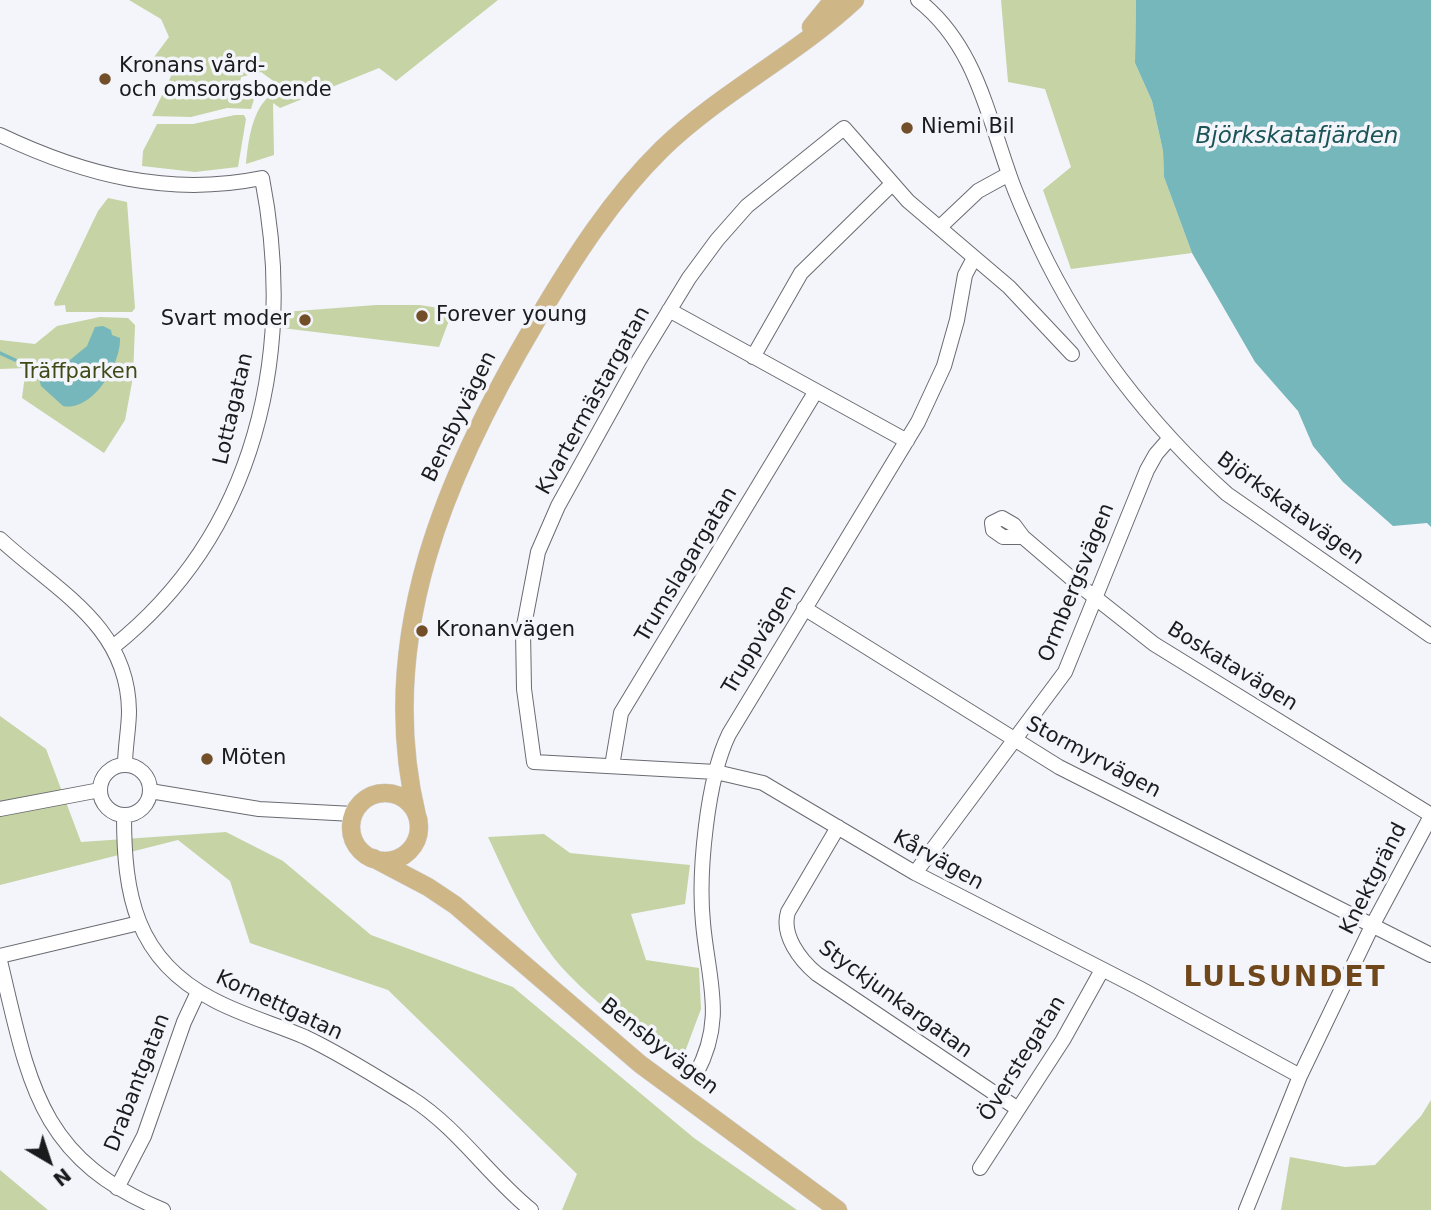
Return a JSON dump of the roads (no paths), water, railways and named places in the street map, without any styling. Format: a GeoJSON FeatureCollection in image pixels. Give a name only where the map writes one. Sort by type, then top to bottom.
{"type":"FeatureCollection","features":[{"type":"Feature","properties":{"kind":"main road","name":"Bensbyvägen"},"geometry":{"type":"LineString","coordinates":[[782,57],[833,0]]}},
{"type":"Feature","properties":{"kind":"main road","name":"Bensbyvägen"},"geometry":{"type":"LineString","coordinates":[[373,795],[389,784],[396,774],[403,730],[406,660],[434,537],[458,468],[505,374],[587,242],[636,176],[709,109],[807,42],[855,0]]}},
{"type":"Feature","properties":{"kind":"main road","name":"Bensbyvägen"},"geometry":{"type":"LineString","coordinates":[[403,730],[417,816]]}},
{"type":"Feature","properties":{"kind":"main road"},"geometry":{"type":"LineString","coordinates":[[373,795],[397,795],[412,805],[417,816],[416,841],[406,854],[396,859],[373,859],[355,843],[351,832],[353,814],[363,800],[373,795]]}},
{"type":"Feature","properties":{"kind":"main road","name":"Bensbyvägen"},"geometry":{"type":"LineString","coordinates":[[416,841],[415,858],[421,873],[461,909],[640,1064],[838,1210]]}},
{"type":"Feature","properties":{"kind":"main road","name":"Bensbyvägen"},"geometry":{"type":"LineString","coordinates":[[373,859],[428,887],[461,909]]}},
{"type":"Feature","properties":{"kind":"street","name":"Björkskatavägen"},"geometry":{"type":"LineString","coordinates":[[918,0],[947,27],[962,49],[979,83],[1009,174],[1038,244],[1064,291],[1112,365],[1170,438],[1200,469],[1242,505],[1431,636]]}},
{"type":"Feature","properties":{"kind":"street","name":"Kvartermästargatan"},"geometry":{"type":"LineString","coordinates":[[534,762],[524,689],[523,631],[538,552],[558,506],[669,310],[717,240],[747,206],[844,128],[892,184]]}},
{"type":"Feature","properties":{"kind":"street","name":"Lottagatan"},"geometry":{"type":"LineString","coordinates":[[0,135],[96,173],[144,183],[205,186],[262,178],[270,235],[273,300],[267,370],[251,446],[234,496],[203,552],[162,604],[113,647]]}},
{"type":"Feature","properties":{"kind":"street"},"geometry":{"type":"LineString","coordinates":[[940,227],[978,191],[1009,174]]}},
{"type":"Feature","properties":{"kind":"street"},"geometry":{"type":"LineString","coordinates":[[753,357],[801,273],[892,184],[1009,287],[1072,354]]}},
{"type":"Feature","properties":{"kind":"street","name":"Truppvägen"},"geometry":{"type":"LineString","coordinates":[[696,1074],[707,1047],[714,1017],[714,985],[703,923],[701,880],[716,772],[729,734],[907,441],[944,366],[957,320],[965,275],[974,258]]}},
{"type":"Feature","properties":{"kind":"street"},"geometry":{"type":"LineString","coordinates":[[669,310],[907,441]]}},
{"type":"Feature","properties":{"kind":"street","name":"Trumslagargatan"},"geometry":{"type":"LineString","coordinates":[[612,766],[621,713],[816,391]]}},
{"type":"Feature","properties":{"kind":"street","name":"Ormbergsvägen"},"geometry":{"type":"LineString","coordinates":[[915,873],[1065,672],[1147,470],[1170,438]]}},
{"type":"Feature","properties":{"kind":"street","name":"Boskatavägen"},"geometry":{"type":"LineString","coordinates":[[1023,537],[1154,644],[1431,815]]}},
{"type":"Feature","properties":{"kind":"street"},"geometry":{"type":"LineString","coordinates":[[0,539],[86,610],[113,647],[122,670],[128,700],[125,765]]}},
{"type":"Feature","properties":{"kind":"street","name":"Stormyrvägen"},"geometry":{"type":"LineString","coordinates":[[804,608],[1059,767],[1431,955]]}},
{"type":"Feature","properties":{"kind":"street","name":"Kårvägen"},"geometry":{"type":"LineString","coordinates":[[534,762],[716,772],[753,779],[778,789],[915,873],[1300,1076]]}},
{"type":"Feature","properties":{"kind":"street"},"geometry":{"type":"LineString","coordinates":[[125,765],[141,771],[148,780],[150,791],[147,802],[140,810],[124,815],[108,809],[100,790],[106,774],[125,765]]}},
{"type":"Feature","properties":{"kind":"street"},"geometry":{"type":"LineString","coordinates":[[0,809],[100,790]]}},
{"type":"Feature","properties":{"kind":"street"},"geometry":{"type":"LineString","coordinates":[[150,791],[259,809],[353,814]]}},
{"type":"Feature","properties":{"kind":"street","name":"Kornettgatan"},"geometry":{"type":"LineString","coordinates":[[124,815],[127,888],[139,923],[162,960],[198,992],[316,1042],[412,1099],[452,1130],[531,1210]]}},
{"type":"Feature","properties":{"kind":"street","name":"Knektgränd"},"geometry":{"type":"LineString","coordinates":[[1246,1210],[1300,1076],[1372,926],[1431,815]]}},
{"type":"Feature","properties":{"kind":"street","name":"Styckjunkargatan"},"geometry":{"type":"LineString","coordinates":[[838,827],[788,912],[787,925],[795,950],[817,974],[949,1066],[1018,1109]]}},
{"type":"Feature","properties":{"kind":"street","name":"Drabantgatan"},"geometry":{"type":"LineString","coordinates":[[139,923],[0,958],[24,1060],[38,1101],[74,1153],[117,1188],[163,1210]]}},
{"type":"Feature","properties":{"kind":"street","name":"Överstegatan"},"geometry":{"type":"LineString","coordinates":[[980,1168],[1063,1040],[1102,970]]}},
{"type":"Feature","properties":{"kind":"street","name":"Drabantgatan"},"geometry":{"type":"LineString","coordinates":[[117,1188],[144,1136],[184,1022],[198,992]]}},
{"type":"Feature","properties":{"kind":"water","name":"Björkskatafjärden"},"geometry":{"type":"Polygon","coordinates":[[[1136,0],[1431,0],[1431,527],[1427,523],[1393,526],[1343,482],[1313,446],[1298,411],[1255,362],[1192,253],[1164,177],[1163,151],[1152,101],[1135,63],[1136,0]]]}},
{"type":"Feature","properties":{"kind":"water"},"geometry":{"type":"Polygon","coordinates":[[[103,326],[111,330],[112,335],[120,338],[116,360],[110,373],[85,402],[63,406],[41,386],[38,375],[50,372],[58,378],[65,364],[87,346],[95,327],[103,326]]]}},
{"type":"Feature","properties":{"kind":"waterway"},"geometry":{"type":"LineString","coordinates":[[0,353],[15,360]]}},
{"type":"Feature","properties":{"kind":"waterway"},"geometry":{"type":"LineString","coordinates":[[31,371],[38,375]]}},
{"type":"Feature","properties":{"kind":"place","name":"Kronans vård- och omsorgsboende"},"geometry":{"type":"Point","coordinates":[105,79]}},
{"type":"Feature","properties":{"kind":"place","name":"Niemi Bil"},"geometry":{"type":"Point","coordinates":[907,128]}},
{"type":"Feature","properties":{"kind":"place","name":"Forever young"},"geometry":{"type":"Point","coordinates":[422,316]}},
{"type":"Feature","properties":{"kind":"place","name":"Svart moder"},"geometry":{"type":"Point","coordinates":[305,320]}},
{"type":"Feature","properties":{"kind":"place","name":"Kronanvägen"},"geometry":{"type":"Point","coordinates":[422,631]}},
{"type":"Feature","properties":{"kind":"place","name":"Möten"},"geometry":{"type":"Point","coordinates":[207,759]}},
{"type":"Feature","properties":{"kind":"district","name":"LULSUNDET"},"geometry":{"type":"Point","coordinates":[1285,979]}},
{"type":"Feature","properties":{"kind":"park label","name":"Träffparken"},"geometry":{"type":"Point","coordinates":[79,373]}}]}
